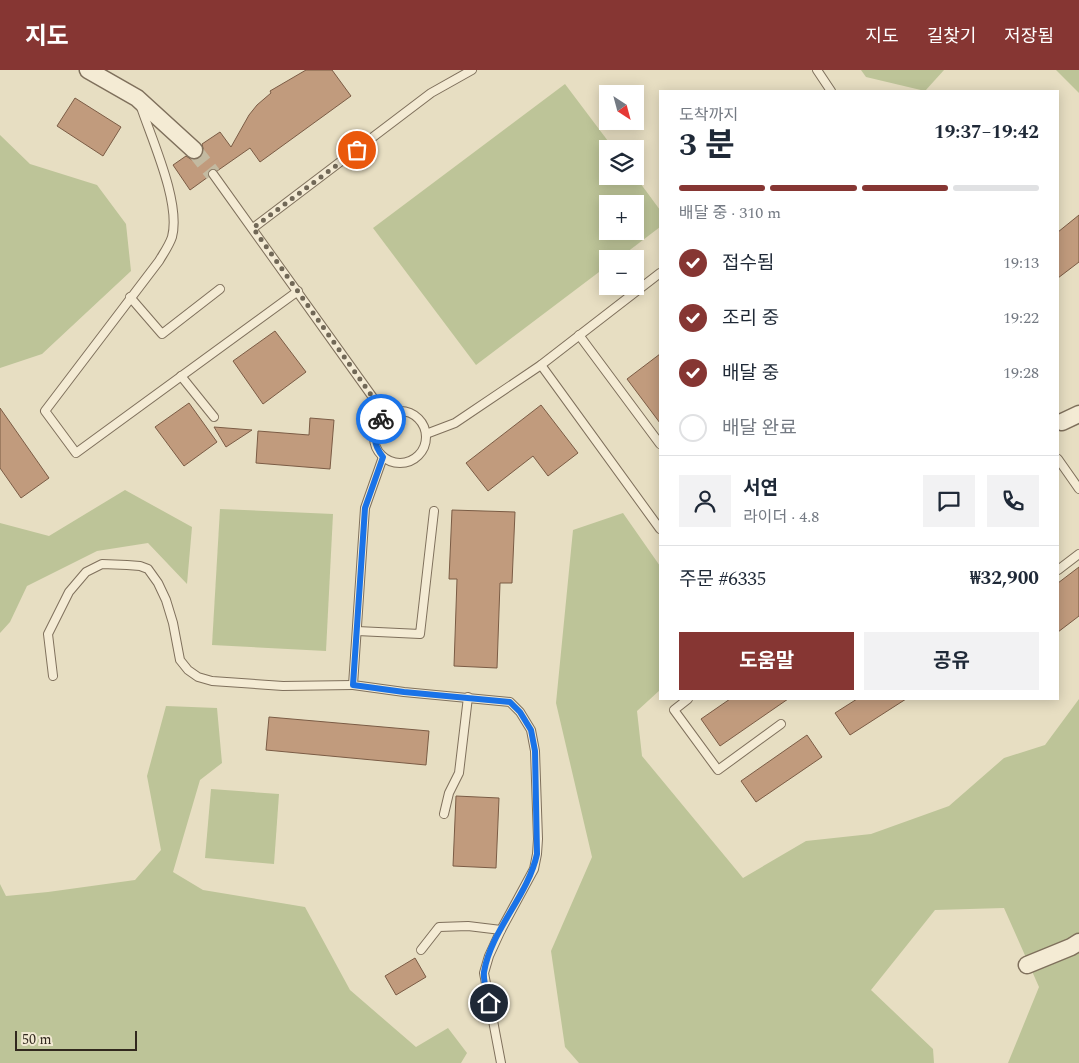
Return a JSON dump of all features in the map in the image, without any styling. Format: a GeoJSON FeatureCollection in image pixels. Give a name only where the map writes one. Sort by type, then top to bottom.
{"type":"FeatureCollection","features":[{"type":"Feature","properties":{"kind":"street"},"geometry":{"type":"LineString","coordinates":[[88,70],[137,98],[194,150]]}},
{"type":"Feature","properties":{"kind":"street"},"geometry":{"type":"LineString","coordinates":[[1059,422],[1079,414]]}},
{"type":"Feature","properties":{"kind":"street"},"geometry":{"type":"LineString","coordinates":[[1026,965],[1079,942]]}},
{"type":"Feature","properties":{"kind":"lane"},"geometry":{"type":"LineString","coordinates":[[253,228],[431,93],[472,70]]}},
{"type":"Feature","properties":{"kind":"lane"},"geometry":{"type":"LineString","coordinates":[[816,70],[829,90]]}},
{"type":"Feature","properties":{"kind":"lane"},"geometry":{"type":"LineString","coordinates":[[137,98],[171,197],[174,219],[171,239],[158,261],[45,411],[76,453],[298,291]]}},
{"type":"Feature","properties":{"kind":"lane"},"geometry":{"type":"LineString","coordinates":[[213,174],[298,291],[385,416]]}},
{"type":"Feature","properties":{"kind":"lane"},"geometry":{"type":"LineString","coordinates":[[426,434],[455,422],[541,365],[659,274]]}},
{"type":"Feature","properties":{"kind":"lane"},"geometry":{"type":"LineString","coordinates":[[130,297],[162,334],[220,289]]}},
{"type":"Feature","properties":{"kind":"lane"},"geometry":{"type":"LineString","coordinates":[[580,335],[659,443]]}},
{"type":"Feature","properties":{"kind":"lane"},"geometry":{"type":"LineString","coordinates":[[541,365],[659,529]]}},
{"type":"Feature","properties":{"kind":"lane"},"geometry":{"type":"LineString","coordinates":[[182,376],[214,417]]}},
{"type":"Feature","properties":{"kind":"lane"},"geometry":{"type":"LineString","coordinates":[[402,411],[410,413],[417,418],[423,425],[426,434],[426,443],[422,451],[410,461],[402,463],[396,463],[383,457],[376,448],[374,439],[376,427],[385,416],[393,412],[402,411]]}},
{"type":"Feature","properties":{"kind":"lane"},"geometry":{"type":"LineString","coordinates":[[353,685],[365,508],[383,457]]}},
{"type":"Feature","properties":{"kind":"lane"},"geometry":{"type":"LineString","coordinates":[[1059,460],[1079,489]]}},
{"type":"Feature","properties":{"kind":"lane"},"geometry":{"type":"LineString","coordinates":[[357,631],[420,634],[434,511]]}},
{"type":"Feature","properties":{"kind":"lane"},"geometry":{"type":"LineString","coordinates":[[1059,569],[1079,554]]}},
{"type":"Feature","properties":{"kind":"lane"},"geometry":{"type":"LineString","coordinates":[[53,676],[48,634],[69,592],[86,572],[102,564],[127,565],[148,569],[158,583],[166,600],[173,623],[180,660],[188,670],[198,677],[212,681],[283,686],[353,685],[510,702],[520,712],[531,730],[535,751],[537,854],[534,869],[501,930],[489,956],[484,974],[501,1063]]}},
{"type":"Feature","properties":{"kind":"lane"},"geometry":{"type":"LineString","coordinates":[[444,814],[449,793],[459,773],[468,697]]}},
{"type":"Feature","properties":{"kind":"lane"},"geometry":{"type":"LineString","coordinates":[[687,700],[674,710],[718,770],[781,724]]}},
{"type":"Feature","properties":{"kind":"lane"},"geometry":{"type":"LineString","coordinates":[[421,950],[439,927],[468,926],[501,930]]}},
{"type":"Feature","properties":{"kind":"green space"},"geometry":{"type":"Polygon","coordinates":[[[861,70],[944,70],[926,90],[866,77],[861,70]]]}},
{"type":"Feature","properties":{"kind":"green space"},"geometry":{"type":"Polygon","coordinates":[[[1056,70],[1079,70],[1079,93],[1056,70]]]}},
{"type":"Feature","properties":{"kind":"green space"},"geometry":{"type":"Polygon","coordinates":[[[565,84],[607,140],[599,140],[599,185],[642,185],[659,209],[659,228],[644,239],[644,195],[599,195],[599,240],[643,240],[630,250],[599,250],[599,272],[476,365],[373,228],[565,84]]]}},
{"type":"Feature","properties":{"kind":"green space"},"geometry":{"type":"Polygon","coordinates":[[[0,135],[30,164],[97,185],[126,224],[131,271],[42,354],[0,368],[0,135]]]}},
{"type":"Feature","properties":{"kind":"green space"},"geometry":{"type":"Polygon","coordinates":[[[125,490],[192,527],[187,584],[148,543],[97,551],[27,586],[10,622],[0,633],[0,523],[49,536],[125,490]]]}},
{"type":"Feature","properties":{"kind":"green space"},"geometry":{"type":"Polygon","coordinates":[[[220,509],[333,514],[326,651],[212,645],[220,509]]]}},
{"type":"Feature","properties":{"kind":"green space"},"geometry":{"type":"Polygon","coordinates":[[[623,513],[659,565],[659,691],[637,711],[642,756],[743,878],[806,841],[871,834],[949,806],[1004,758],[1045,745],[1079,699],[1079,1063],[1008,1063],[1039,987],[1004,908],[935,910],[871,990],[933,1049],[934,1063],[579,1063],[565,1047],[551,951],[592,857],[556,703],[573,530],[623,513]]]}},
{"type":"Feature","properties":{"kind":"green space"},"geometry":{"type":"Polygon","coordinates":[[[166,706],[217,708],[222,763],[200,780],[173,872],[203,890],[305,907],[350,990],[416,1047],[448,1028],[467,1053],[461,1063],[0,1063],[0,884],[6,896],[135,880],[161,850],[147,776],[166,706]]]}},
{"type":"Feature","properties":{"kind":"green space"},"geometry":{"type":"Polygon","coordinates":[[[211,789],[279,794],[274,864],[205,858],[211,789]]]}},
{"type":"Feature","properties":{"kind":"building"},"geometry":{"type":"Polygon","coordinates":[[[306,70],[332,70],[351,96],[260,162],[250,148],[217,171],[210,169],[208,177],[190,190],[173,165],[186,156],[192,160],[201,157],[204,152],[202,144],[220,132],[231,147],[249,115],[271,93],[270,91],[306,70]]]}},
{"type":"Feature","properties":{"kind":"building"},"geometry":{"type":"Polygon","coordinates":[[[75,98],[121,127],[103,156],[57,126],[75,98]]]}},
{"type":"Feature","properties":{"kind":"building"},"geometry":{"type":"Polygon","coordinates":[[[1079,215],[1079,262],[1059,277],[1059,231],[1079,215]]]}},
{"type":"Feature","properties":{"kind":"building"},"geometry":{"type":"Polygon","coordinates":[[[275,331],[306,372],[263,404],[233,361],[275,331]]]}},
{"type":"Feature","properties":{"kind":"building"},"geometry":{"type":"Polygon","coordinates":[[[659,355],[659,422],[627,379],[659,355]]]}},
{"type":"Feature","properties":{"kind":"building"},"geometry":{"type":"Polygon","coordinates":[[[189,403],[217,442],[184,466],[155,427],[189,403]]]}},
{"type":"Feature","properties":{"kind":"building"},"geometry":{"type":"Polygon","coordinates":[[[541,405],[578,453],[548,476],[533,456],[488,491],[466,463],[541,405]]]}},
{"type":"Feature","properties":{"kind":"building"},"geometry":{"type":"Polygon","coordinates":[[[0,408],[49,478],[21,498],[0,468],[0,408]]]}},
{"type":"Feature","properties":{"kind":"building"},"geometry":{"type":"Polygon","coordinates":[[[310,418],[334,420],[330,469],[256,463],[258,431],[309,435],[310,418]]]}},
{"type":"Feature","properties":{"kind":"building"},"geometry":{"type":"Polygon","coordinates":[[[214,427],[252,430],[226,447],[214,427]]]}},
{"type":"Feature","properties":{"kind":"building"},"geometry":{"type":"Polygon","coordinates":[[[452,510],[515,512],[512,583],[500,583],[497,668],[454,666],[457,579],[449,579],[452,510]]]}},
{"type":"Feature","properties":{"kind":"building"},"geometry":{"type":"Polygon","coordinates":[[[1079,567],[1079,616],[1059,631],[1059,582],[1079,567]]]}},
{"type":"Feature","properties":{"kind":"building"},"geometry":{"type":"Polygon","coordinates":[[[729,700],[787,700],[720,746],[701,719],[729,700]]]}},
{"type":"Feature","properties":{"kind":"building"},"geometry":{"type":"Polygon","coordinates":[[[855,700],[904,700],[850,735],[835,713],[855,700]]]}},
{"type":"Feature","properties":{"kind":"building"},"geometry":{"type":"Polygon","coordinates":[[[269,717],[429,731],[426,765],[266,750],[269,717]]]}},
{"type":"Feature","properties":{"kind":"building"},"geometry":{"type":"Polygon","coordinates":[[[807,735],[822,757],[756,802],[741,781],[807,735]]]}},
{"type":"Feature","properties":{"kind":"building"},"geometry":{"type":"Polygon","coordinates":[[[456,796],[499,798],[496,868],[453,866],[456,796]]]}},
{"type":"Feature","properties":{"kind":"building"},"geometry":{"type":"Polygon","coordinates":[[[415,958],[426,977],[396,995],[385,976],[415,958]]]}},
{"type":"Feature","properties":{"kind":"tunnel"},"geometry":{"type":"LineString","coordinates":[[194,150],[213,174]]}},
{"type":"Feature","properties":{"kind":"way so far"},"geometry":{"type":"LineString","coordinates":[[357,150],[253,228],[374,399],[385,416],[381,419]]}},
{"type":"Feature","properties":{"kind":"route"},"geometry":{"type":"LineString","coordinates":[[381,419],[376,427],[374,439],[376,448],[383,457],[365,508],[353,685],[404,692],[498,699],[510,702],[520,712],[531,730],[535,751],[537,854],[534,869],[489,956],[484,974],[489,1003]]}}]}
